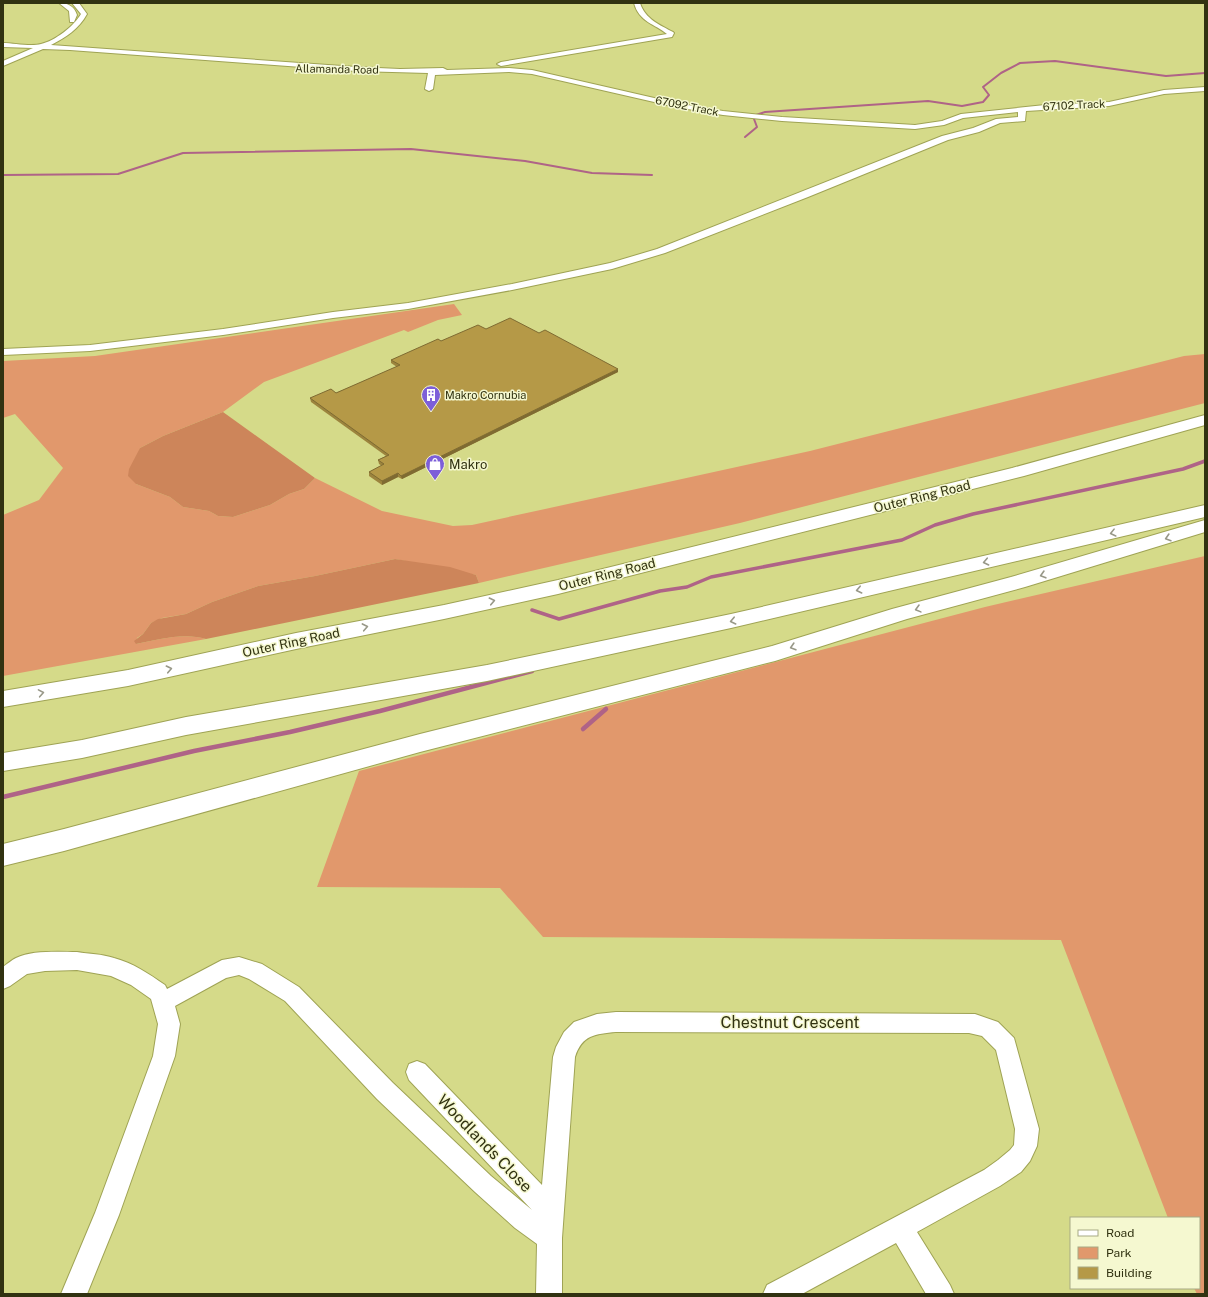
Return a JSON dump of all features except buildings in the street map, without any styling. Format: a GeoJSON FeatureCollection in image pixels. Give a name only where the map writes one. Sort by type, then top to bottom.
{"type":"FeatureCollection","features":[{"type":"Feature","properties":{"kind":"highway","name":"Outer Ring Road"},"geometry":{"type":"LineString","coordinates":[[3,699],[128,678],[296,641],[444,612],[558,586],[1018,472],[1205,420]]}},
{"type":"Feature","properties":{"kind":"highway"},"geometry":{"type":"LineString","coordinates":[[3,762],[82,749],[194,725],[487,673],[731,621],[1205,511]]}},
{"type":"Feature","properties":{"kind":"highway"},"geometry":{"type":"LineString","coordinates":[[3,855],[420,744],[776,653],[900,614],[1018,582],[1205,526]]}},
{"type":"Feature","properties":{"kind":"street"},"geometry":{"type":"LineString","coordinates":[[3,64],[32,49],[65,28],[73,19],[73,11],[62,3]]}},
{"type":"Feature","properties":{"kind":"street"},"geometry":{"type":"LineString","coordinates":[[3,54],[3,60],[22,51],[40,47],[68,32],[82,19],[84,14],[82,9],[75,3]]}},
{"type":"Feature","properties":{"kind":"street"},"geometry":{"type":"LineString","coordinates":[[389,70],[432,72],[499,64],[670,36],[670,33],[646,19],[640,12],[637,3]]}},
{"type":"Feature","properties":{"kind":"street"},"geometry":{"type":"LineString","coordinates":[[60,36],[55,43],[56,45],[74,50]]}},
{"type":"Feature","properties":{"kind":"street"},"geometry":{"type":"LineString","coordinates":[[3,45],[26,43],[50,37]]}},
{"type":"Feature","properties":{"kind":"street"},"geometry":{"type":"LineString","coordinates":[[3,45],[32,49]]}},
{"type":"Feature","properties":{"kind":"street","name":"Allamanda Road"},"geometry":{"type":"LineString","coordinates":[[40,47],[389,70]]}},
{"type":"Feature","properties":{"kind":"street","name":"Allamanda Road"},"geometry":{"type":"LineString","coordinates":[[32,49],[290,68],[389,70]]}},
{"type":"Feature","properties":{"kind":"street"},"geometry":{"type":"LineString","coordinates":[[3,50],[22,51]]}},
{"type":"Feature","properties":{"kind":"street","name":"67092 Track"},"geometry":{"type":"LineString","coordinates":[[432,72],[509,70],[532,72],[676,106],[749,117],[903,127],[926,126],[944,123]]}},
{"type":"Feature","properties":{"kind":"street"},"geometry":{"type":"LineString","coordinates":[[429,89],[432,72]]}},
{"type":"Feature","properties":{"kind":"street","name":"67102 Track"},"geometry":{"type":"LineString","coordinates":[[944,123],[961,116],[1022,109],[1109,104],[1164,92],[1205,89]]}},
{"type":"Feature","properties":{"kind":"street"},"geometry":{"type":"LineString","coordinates":[[3,352],[90,348],[223,332],[333,315],[408,306],[512,287],[612,266],[661,251],[805,195],[945,138],[976,130],[999,121],[1022,119],[1022,109]]}},
{"type":"Feature","properties":{"kind":"street"},"geometry":{"type":"LineString","coordinates":[[3,979],[23,965],[45,962],[77,961],[114,967],[138,978],[158,992],[163,1002],[169,1024],[164,1056],[107,1215],[74,1294]]}},
{"type":"Feature","properties":{"kind":"street"},"geometry":{"type":"LineString","coordinates":[[163,1002],[222,969],[239,966],[255,971],[292,994],[385,1090],[484,1184],[524,1219],[550,1238]]}},
{"type":"Feature","properties":{"kind":"street","name":"Chestnut Crescent"},"geometry":{"type":"LineString","coordinates":[[549,1294],[550,1238],[564,1057],[568,1043],[573,1036],[586,1026],[594,1023],[616,1022],[980,1024],[991,1028],[998,1034],[1006,1045],[1026,1118],[1028,1140],[1025,1150],[1012,1166],[901,1228],[776,1294]]}},
{"type":"Feature","properties":{"kind":"street","name":"Woodlands Close"},"geometry":{"type":"LineString","coordinates":[[417,1072],[552,1214]]}},
{"type":"Feature","properties":{"kind":"street"},"geometry":{"type":"LineString","coordinates":[[901,1228],[941,1294]]}},
{"type":"Feature","properties":{"kind":"green space"},"geometry":{"type":"Polygon","coordinates":[[[454,304],[462,315],[438,320],[408,332],[404,330],[264,382],[223,412],[163,436],[140,448],[136,484],[170,497],[183,507],[209,511],[218,516],[233,517],[270,505],[289,494],[304,489],[315,478],[382,511],[453,526],[472,525],[810,451],[1184,356],[1205,354],[1205,403],[740,523],[479,583],[476,575],[395,559],[315,576],[258,586],[212,602],[186,614],[162,618],[151,623],[143,634],[137,638],[136,644],[180,636],[206,639],[3,676],[3,515],[39,500],[63,468],[15,414],[3,418],[3,361],[95,356],[454,304]]]}},
{"type":"Feature","properties":{"kind":"green space"},"geometry":{"type":"Polygon","coordinates":[[[1205,556],[1205,1294],[1197,1294],[1194,1289],[1200,1289],[1200,1217],[1168,1217],[1061,940],[543,937],[500,888],[317,887],[359,771],[985,607],[1205,556]]]}},
{"type":"Feature","properties":{"kind":"shaded area"},"geometry":{"type":"Polygon","coordinates":[[[223,412],[315,478],[304,489],[289,494],[270,505],[233,517],[218,516],[209,511],[183,507],[170,497],[136,484],[128,476],[129,469],[140,448],[163,436],[223,412]]]}},
{"type":"Feature","properties":{"kind":"shaded area"},"geometry":{"type":"Polygon","coordinates":[[[395,559],[450,567],[476,575],[479,583],[206,639],[180,636],[136,644],[134,641],[143,634],[151,623],[158,619],[186,614],[212,602],[258,586],[315,576],[395,559]]]}},
{"type":"Feature","properties":{"kind":"waterway"},"geometry":{"type":"LineString","coordinates":[[756,115],[765,112],[928,101],[962,106],[983,102],[989,95],[983,87],[1001,73],[1020,63],[1055,61],[1166,76],[1205,73]]}},
{"type":"Feature","properties":{"kind":"waterway"},"geometry":{"type":"LineString","coordinates":[[745,137],[757,127],[754,119]]}},
{"type":"Feature","properties":{"kind":"waterway"},"geometry":{"type":"LineString","coordinates":[[3,175],[118,174],[183,153],[411,149],[525,161],[592,173],[652,175]]}},
{"type":"Feature","properties":{"kind":"waterway"},"geometry":{"type":"LineString","coordinates":[[532,610],[559,619],[660,591],[687,587],[711,577],[902,540],[935,525],[973,514],[1183,469],[1205,461]]}},
{"type":"Feature","properties":{"kind":"waterway"},"geometry":{"type":"LineString","coordinates":[[3,797],[194,751],[290,732],[380,711],[532,671]]}},
{"type":"Feature","properties":{"kind":"waterway"},"geometry":{"type":"LineString","coordinates":[[583,729],[606,709]]}},
{"type":"Feature","properties":{"kind":"place","name":"Makro Cornubia"},"geometry":{"type":"Point","coordinates":[431,412]}},
{"type":"Feature","properties":{"kind":"place","name":"Makro"},"geometry":{"type":"Point","coordinates":[435,481]}}]}
